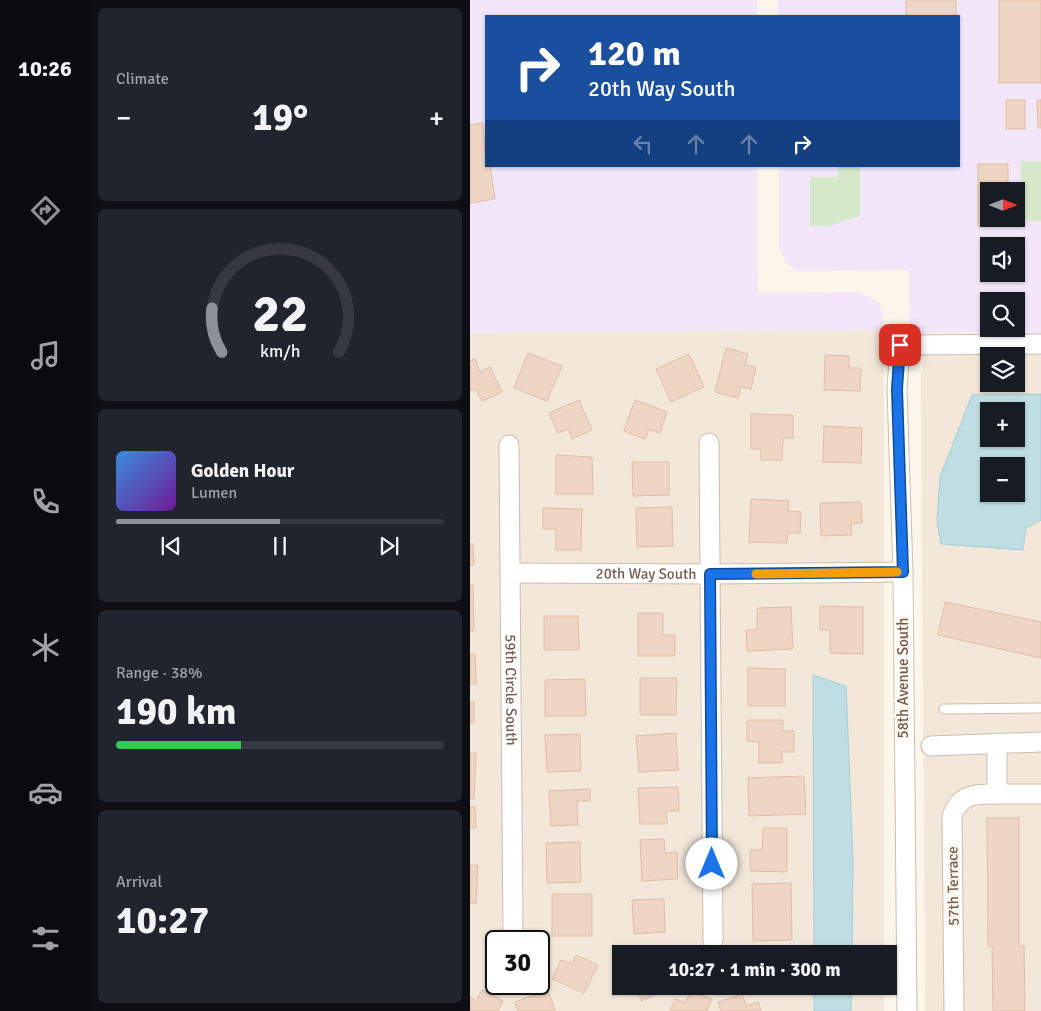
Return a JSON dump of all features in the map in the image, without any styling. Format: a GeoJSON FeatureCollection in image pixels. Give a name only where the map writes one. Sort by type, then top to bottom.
{"type":"FeatureCollection","features":[{"type":"Feature","properties":{"kind":"street","name":"58th Avenue South"},"geometry":{"type":"LineString","coordinates":[[907,1011],[903,572],[897,389],[900,345],[1041,344]]}},
{"type":"Feature","properties":{"kind":"street"},"geometry":{"type":"LineString","coordinates":[[709,443],[713,941]]}},
{"type":"Feature","properties":{"kind":"street","name":"59th Circle South"},"geometry":{"type":"LineString","coordinates":[[508,445],[513,930]]}},
{"type":"Feature","properties":{"kind":"street","name":"20th Way South"},"geometry":{"type":"LineString","coordinates":[[510,572],[710,574],[903,572]]}},
{"type":"Feature","properties":{"kind":"street"},"geometry":{"type":"LineString","coordinates":[[931,746],[1041,742]]}},
{"type":"Feature","properties":{"kind":"street"},"geometry":{"type":"LineString","coordinates":[[997,743],[997,794]]}},
{"type":"Feature","properties":{"kind":"street","name":"57th Terrace"},"geometry":{"type":"LineString","coordinates":[[954,1011],[952,816],[957,803],[970,796],[1041,794]]}},
{"type":"Feature","properties":{"kind":"lane"},"geometry":{"type":"LineString","coordinates":[[944,709],[1041,708]]}},
{"type":"Feature","properties":{"kind":"shaded area"},"geometry":{"type":"Polygon","coordinates":[[[470,0],[757,0],[757,15],[485,15],[485,167],[757,167],[758,293],[855,292],[869,296],[879,303],[883,314],[884,330],[470,333],[470,0]]]}},
{"type":"Feature","properties":{"kind":"shaded area"},"geometry":{"type":"Polygon","coordinates":[[[778,0],[1041,0],[1041,333],[1025,333],[1025,292],[980,292],[980,333],[916,333],[910,322],[909,270],[795,271],[786,262],[779,246],[779,167],[960,167],[960,15],[778,15],[778,0]]]}},
{"type":"Feature","properties":{"kind":"shaded area"},"geometry":{"type":"Polygon","coordinates":[[[884,330],[884,945],[612,945],[612,995],[884,995],[884,1011],[470,1011],[470,333],[884,330]]]}},
{"type":"Feature","properties":{"kind":"shaded area"},"geometry":{"type":"Polygon","coordinates":[[[1025,333],[1041,333],[1041,1011],[925,1011],[921,375],[931,334],[980,334],[980,337],[1025,337],[1025,333]]]}},
{"type":"Feature","properties":{"kind":"green space"},"geometry":{"type":"Polygon","coordinates":[[[1021,161],[1041,161],[1041,221],[1025,221],[1025,182],[1021,182],[1021,161]]]}},
{"type":"Feature","properties":{"kind":"green space"},"geometry":{"type":"Polygon","coordinates":[[[838,167],[860,167],[860,216],[828,226],[810,226],[810,177],[838,177],[838,167]]]}},
{"type":"Feature","properties":{"kind":"water"},"geometry":{"type":"Polygon","coordinates":[[[1041,394],[1041,520],[1026,528],[1023,550],[941,544],[937,521],[940,477],[972,395],[1041,394]]]}},
{"type":"Feature","properties":{"kind":"water"},"geometry":{"type":"Polygon","coordinates":[[[813,675],[846,686],[853,860],[852,945],[814,945],[813,675]]]}},
{"type":"Feature","properties":{"kind":"water"},"geometry":{"type":"Polygon","coordinates":[[[814,995],[852,995],[851,1011],[814,1011],[814,995]]]}},
{"type":"Feature","properties":{"kind":"building"},"geometry":{"type":"Polygon","coordinates":[[[906,0],[956,0],[956,15],[906,15],[906,0]]]}},
{"type":"Feature","properties":{"kind":"building"},"geometry":{"type":"Polygon","coordinates":[[[999,0],[1041,0],[1041,83],[999,83],[999,0]]]}},
{"type":"Feature","properties":{"kind":"building"},"geometry":{"type":"Polygon","coordinates":[[[1006,100],[1025,100],[1025,129],[1006,129],[1006,100]]]}},
{"type":"Feature","properties":{"kind":"building"},"geometry":{"type":"Polygon","coordinates":[[[1037,100],[1041,100],[1041,128],[1038,128],[1037,100]]]}},
{"type":"Feature","properties":{"kind":"building"},"geometry":{"type":"Polygon","coordinates":[[[483,123],[485,167],[490,167],[495,199],[470,203],[470,125],[483,123]]]}},
{"type":"Feature","properties":{"kind":"building"},"geometry":{"type":"Polygon","coordinates":[[[978,164],[1008,164],[1008,182],[980,182],[980,226],[978,226],[978,164]]]}},
{"type":"Feature","properties":{"kind":"building"},"geometry":{"type":"Polygon","coordinates":[[[726,348],[748,354],[745,365],[756,367],[751,389],[740,387],[738,398],[715,392],[726,348]]]}},
{"type":"Feature","properties":{"kind":"building"},"geometry":{"type":"Polygon","coordinates":[[[528,353],[562,366],[547,401],[514,388],[528,353]]]}},
{"type":"Feature","properties":{"kind":"building"},"geometry":{"type":"Polygon","coordinates":[[[689,354],[704,387],[671,402],[656,369],[689,354]]]}},
{"type":"Feature","properties":{"kind":"building"},"geometry":{"type":"Polygon","coordinates":[[[825,355],[849,356],[849,368],[861,368],[860,391],[824,390],[825,355]]]}},
{"type":"Feature","properties":{"kind":"building"},"geometry":{"type":"Polygon","coordinates":[[[475,359],[480,372],[490,367],[502,392],[482,401],[476,389],[470,391],[470,361],[475,359]]]}},
{"type":"Feature","properties":{"kind":"building"},"geometry":{"type":"Polygon","coordinates":[[[579,400],[592,430],[572,439],[568,429],[558,433],[549,413],[579,400]]]}},
{"type":"Feature","properties":{"kind":"building"},"geometry":{"type":"Polygon","coordinates":[[[635,400],[667,412],[660,433],[649,429],[645,439],[624,431],[635,400]]]}},
{"type":"Feature","properties":{"kind":"building"},"geometry":{"type":"Polygon","coordinates":[[[751,414],[793,415],[793,438],[783,438],[782,460],[761,460],[761,449],[751,449],[751,414]]]}},
{"type":"Feature","properties":{"kind":"building"},"geometry":{"type":"Polygon","coordinates":[[[824,426],[862,428],[861,463],[823,462],[824,426]]]}},
{"type":"Feature","properties":{"kind":"building"},"geometry":{"type":"Polygon","coordinates":[[[556,455],[592,457],[593,494],[556,494],[556,455]]]}},
{"type":"Feature","properties":{"kind":"building"},"geometry":{"type":"Polygon","coordinates":[[[632,462],[669,462],[669,495],[633,496],[632,462]]]}},
{"type":"Feature","properties":{"kind":"building"},"geometry":{"type":"Polygon","coordinates":[[[751,499],[789,501],[788,511],[801,512],[800,533],[788,533],[787,543],[749,542],[751,499]]]}},
{"type":"Feature","properties":{"kind":"building"},"geometry":{"type":"Polygon","coordinates":[[[861,502],[862,523],[851,524],[852,535],[821,536],[820,503],[861,502]]]}},
{"type":"Feature","properties":{"kind":"building"},"geometry":{"type":"Polygon","coordinates":[[[672,507],[673,546],[637,547],[636,508],[672,507]]]}},
{"type":"Feature","properties":{"kind":"building"},"geometry":{"type":"Polygon","coordinates":[[[543,508],[582,509],[581,550],[556,550],[556,529],[543,529],[543,508]]]}},
{"type":"Feature","properties":{"kind":"building"},"geometry":{"type":"Polygon","coordinates":[[[470,544],[473,544],[474,565],[470,565],[470,544]]]}},
{"type":"Feature","properties":{"kind":"building"},"geometry":{"type":"Polygon","coordinates":[[[470,585],[473,585],[474,631],[470,631],[470,585]]]}},
{"type":"Feature","properties":{"kind":"building"},"geometry":{"type":"Polygon","coordinates":[[[945,602],[1041,622],[1041,658],[938,635],[945,602]]]}},
{"type":"Feature","properties":{"kind":"building"},"geometry":{"type":"Polygon","coordinates":[[[820,606],[863,607],[863,654],[830,653],[830,630],[820,630],[820,606]]]}},
{"type":"Feature","properties":{"kind":"building"},"geometry":{"type":"Polygon","coordinates":[[[791,607],[793,649],[747,651],[746,630],[757,630],[757,608],[791,607]]]}},
{"type":"Feature","properties":{"kind":"building"},"geometry":{"type":"Polygon","coordinates":[[[638,613],[663,613],[663,635],[675,635],[675,656],[638,656],[638,613]]]}},
{"type":"Feature","properties":{"kind":"building"},"geometry":{"type":"Polygon","coordinates":[[[544,616],[578,616],[579,650],[544,650],[544,616]]]}},
{"type":"Feature","properties":{"kind":"building"},"geometry":{"type":"Polygon","coordinates":[[[470,654],[475,654],[476,684],[470,684],[470,654]]]}},
{"type":"Feature","properties":{"kind":"building"},"geometry":{"type":"Polygon","coordinates":[[[748,668],[785,669],[785,706],[748,706],[748,668]]]}},
{"type":"Feature","properties":{"kind":"building"},"geometry":{"type":"Polygon","coordinates":[[[640,678],[677,678],[676,715],[640,715],[640,678]]]}},
{"type":"Feature","properties":{"kind":"building"},"geometry":{"type":"Polygon","coordinates":[[[585,679],[586,716],[545,716],[545,680],[585,679]]]}},
{"type":"Feature","properties":{"kind":"building"},"geometry":{"type":"Polygon","coordinates":[[[470,702],[474,702],[474,723],[470,723],[470,702]]]}},
{"type":"Feature","properties":{"kind":"building"},"geometry":{"type":"Polygon","coordinates":[[[747,720],[783,720],[783,731],[794,731],[794,752],[782,752],[782,763],[759,763],[759,742],[747,741],[747,720]]]}},
{"type":"Feature","properties":{"kind":"building"},"geometry":{"type":"Polygon","coordinates":[[[676,733],[678,770],[639,772],[636,736],[676,733]]]}},
{"type":"Feature","properties":{"kind":"building"},"geometry":{"type":"Polygon","coordinates":[[[580,734],[581,771],[547,772],[545,735],[580,734]]]}},
{"type":"Feature","properties":{"kind":"building"},"geometry":{"type":"Polygon","coordinates":[[[470,753],[476,753],[474,799],[470,799],[470,753]]]}},
{"type":"Feature","properties":{"kind":"building"},"geometry":{"type":"Polygon","coordinates":[[[804,776],[806,814],[749,816],[748,778],[804,776]]]}},
{"type":"Feature","properties":{"kind":"building"},"geometry":{"type":"Polygon","coordinates":[[[678,787],[679,811],[666,811],[667,824],[640,824],[638,788],[678,787]]]}},
{"type":"Feature","properties":{"kind":"building"},"geometry":{"type":"Polygon","coordinates":[[[590,789],[590,801],[577,801],[578,825],[551,826],[549,791],[590,789]]]}},
{"type":"Feature","properties":{"kind":"building"},"geometry":{"type":"Polygon","coordinates":[[[470,807],[475,807],[476,828],[470,828],[470,807]]]}},
{"type":"Feature","properties":{"kind":"building"},"geometry":{"type":"Polygon","coordinates":[[[987,818],[1019,818],[1019,946],[1024,946],[1025,1011],[993,1011],[992,946],[988,946],[987,818]]]}},
{"type":"Feature","properties":{"kind":"building"},"geometry":{"type":"Polygon","coordinates":[[[763,828],[787,828],[787,872],[750,871],[750,850],[762,850],[763,828]]]}},
{"type":"Feature","properties":{"kind":"building"},"geometry":{"type":"Polygon","coordinates":[[[664,839],[665,853],[677,852],[678,879],[642,881],[640,840],[664,839]]]}},
{"type":"Feature","properties":{"kind":"building"},"geometry":{"type":"Polygon","coordinates":[[[580,842],[581,882],[547,883],[546,843],[580,842]]]}},
{"type":"Feature","properties":{"kind":"building"},"geometry":{"type":"Polygon","coordinates":[[[470,865],[478,865],[476,904],[470,903],[470,865]]]}},
{"type":"Feature","properties":{"kind":"building"},"geometry":{"type":"Polygon","coordinates":[[[791,883],[792,940],[753,941],[752,884],[791,883]]]}},
{"type":"Feature","properties":{"kind":"building"},"geometry":{"type":"Polygon","coordinates":[[[552,894],[592,894],[592,936],[552,936],[552,894]]]}},
{"type":"Feature","properties":{"kind":"building"},"geometry":{"type":"Polygon","coordinates":[[[664,899],[665,932],[634,934],[632,900],[664,899]]]}},
{"type":"Feature","properties":{"kind":"building"},"geometry":{"type":"Polygon","coordinates":[[[576,955],[598,965],[584,993],[552,979],[561,960],[572,964],[576,955]]]}},
{"type":"Feature","properties":{"kind":"building"},"geometry":{"type":"Polygon","coordinates":[[[482,990],[485,992],[485,995],[492,995],[503,1001],[498,1011],[470,1011],[470,997],[476,1001],[482,990]]]}},
{"type":"Feature","properties":{"kind":"building"},"geometry":{"type":"Polygon","coordinates":[[[534,995],[550,995],[555,1011],[518,1011],[515,1002],[534,995]]]}},
{"type":"Feature","properties":{"kind":"building"},"geometry":{"type":"Polygon","coordinates":[[[639,995],[654,995],[642,1001],[639,995]]]}},
{"type":"Feature","properties":{"kind":"building"},"geometry":{"type":"Polygon","coordinates":[[[689,995],[701,995],[712,999],[707,1011],[670,1011],[675,999],[686,1003],[689,995]]]}},
{"type":"Feature","properties":{"kind":"building"},"geometry":{"type":"Polygon","coordinates":[[[742,995],[746,1006],[758,1002],[761,1011],[721,1011],[718,1002],[742,995]]]}},
{"type":"Feature","properties":{"kind":"slow traffic"},"geometry":{"type":"LineString","coordinates":[[756,574],[897,572]]}},
{"type":"Feature","properties":{"kind":"route"},"geometry":{"type":"LineString","coordinates":[[712,864],[710,574],[903,572],[897,389],[900,345]]}}]}
